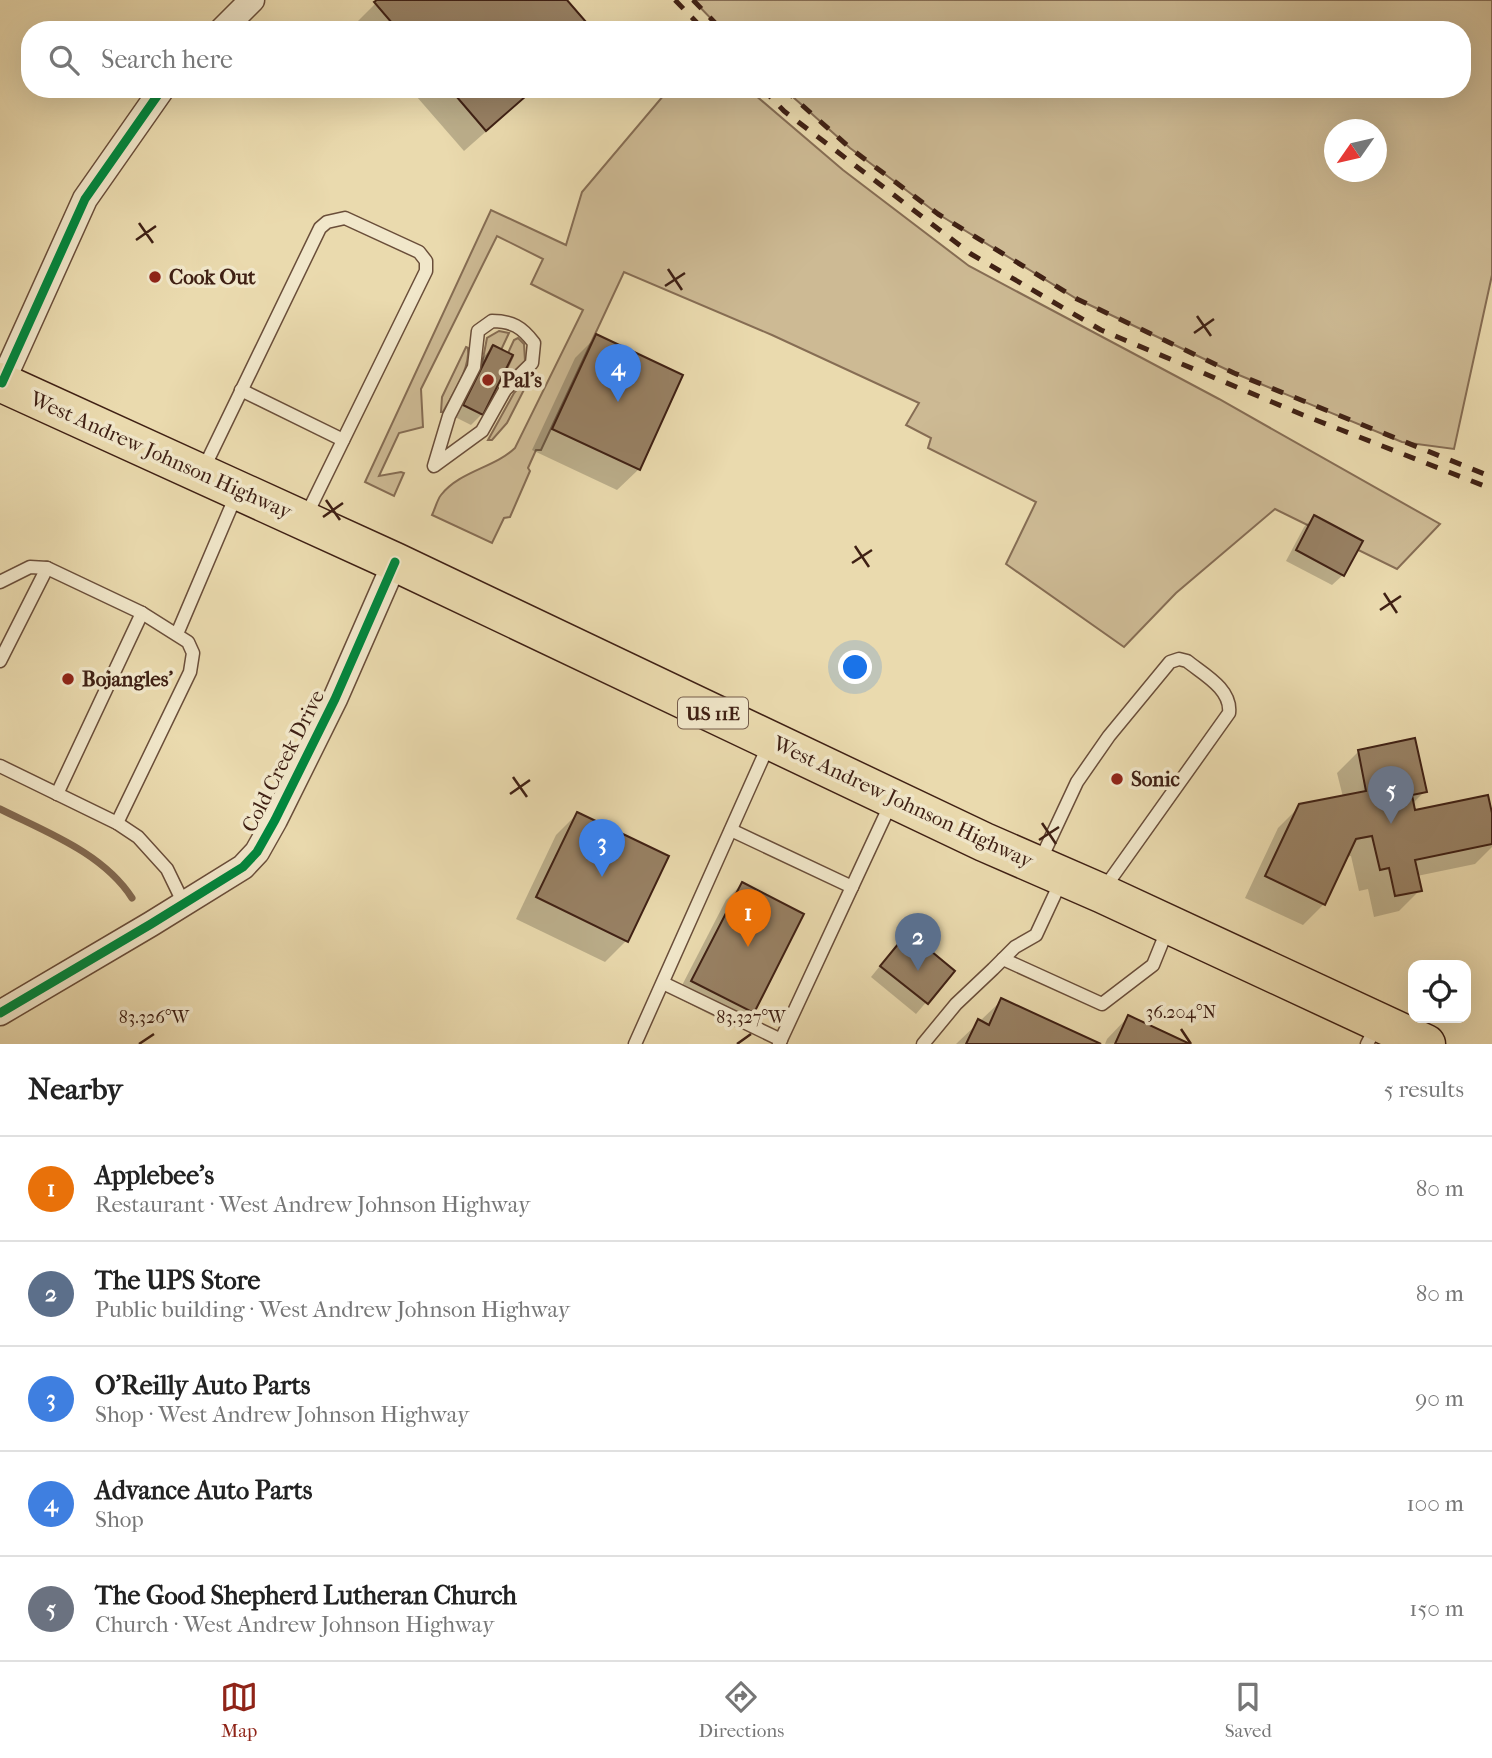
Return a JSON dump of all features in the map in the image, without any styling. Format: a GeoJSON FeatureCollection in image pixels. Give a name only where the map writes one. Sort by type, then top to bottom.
{"type":"FeatureCollection","features":[{"type":"Feature","properties":{"kind":"main road","name":"West Andrew Johnson Highway"},"geometry":{"type":"LineString","coordinates":[[1,382],[395,562],[893,799],[1170,925],[1373,1033],[1426,1044]]}},
{"type":"Feature","properties":{"kind":"street"},"geometry":{"type":"LineString","coordinates":[[231,21],[252,0]]}},
{"type":"Feature","properties":{"kind":"street"},"geometry":{"type":"LineString","coordinates":[[1,382],[85,199],[156,98]]}},
{"type":"Feature","properties":{"kind":"street","name":"Cold Creek Drive"},"geometry":{"type":"LineString","coordinates":[[0,1013],[184,904],[243,867],[257,852],[335,699],[395,562]]}},
{"type":"Feature","properties":{"kind":"lane"},"geometry":{"type":"LineString","coordinates":[[201,473],[320,228],[327,222],[345,218],[419,252],[425,261],[426,271],[304,520]]}},
{"type":"Feature","properties":{"kind":"lane"},"geometry":{"type":"LineString","coordinates":[[492,321],[508,321],[523,329],[534,343],[532,363],[505,390],[482,431],[434,466],[449,416],[474,367],[478,331],[492,321]]}},
{"type":"Feature","properties":{"kind":"lane"},"geometry":{"type":"LineString","coordinates":[[241,390],[343,440]]}},
{"type":"Feature","properties":{"kind":"lane"},"geometry":{"type":"LineString","coordinates":[[177,634],[238,490]]}},
{"type":"Feature","properties":{"kind":"lane"},"geometry":{"type":"LineString","coordinates":[[0,582],[30,567],[47,568],[142,613],[188,642],[193,653],[190,672],[117,823]]}},
{"type":"Feature","properties":{"kind":"lane"},"geometry":{"type":"LineString","coordinates":[[0,662],[47,568]]}},
{"type":"Feature","properties":{"kind":"lane"},"geometry":{"type":"LineString","coordinates":[[57,794],[142,613]]}},
{"type":"Feature","properties":{"kind":"lane"},"geometry":{"type":"LineString","coordinates":[[923,1044],[956,1004],[1015,947],[1036,935],[1050,871],[1077,782],[1109,736],[1170,662],[1179,659],[1187,661],[1226,694],[1230,703],[1229,713],[1101,893]]}},
{"type":"Feature","properties":{"kind":"lane"},"geometry":{"type":"LineString","coordinates":[[635,1044],[771,740]]}},
{"type":"Feature","properties":{"kind":"lane"},"geometry":{"type":"LineString","coordinates":[[0,766],[117,823],[138,837],[167,869],[184,904]]}},
{"type":"Feature","properties":{"kind":"lane"},"geometry":{"type":"LineString","coordinates":[[663,983],[780,1042],[893,799]]}},
{"type":"Feature","properties":{"kind":"lane"},"geometry":{"type":"LineString","coordinates":[[731,830],[852,887]]}},
{"type":"Feature","properties":{"kind":"lane"},"geometry":{"type":"LineString","coordinates":[[1003,959],[1102,1004],[1153,965],[1170,925]]}},
{"type":"Feature","properties":{"kind":"shaded area"},"geometry":{"type":"Polygon","coordinates":[[[693,0],[1492,0],[1492,275],[1454,449],[1402,442],[1234,373],[1077,299],[938,214],[850,148],[794,98],[1471,98],[1471,21],[713,21],[693,0]]]}},
{"type":"Feature","properties":{"kind":"shaded area"},"geometry":{"type":"Polygon","coordinates":[[[661,98],[759,98],[843,170],[969,266],[1219,399],[1440,524],[1397,569],[1275,509],[1176,593],[1124,647],[1006,564],[1036,502],[928,448],[931,438],[906,425],[919,403],[772,335],[624,272],[541,450],[536,450],[510,517],[504,518],[492,543],[432,515],[440,497],[449,487],[515,448],[583,310],[531,284],[543,259],[497,236],[421,389],[423,427],[399,433],[379,476],[404,473],[394,496],[365,482],[491,210],[566,245],[582,192],[661,98]]]}},
{"type":"Feature","properties":{"kind":"shaded area"},"geometry":{"type":"Polygon","coordinates":[[[499,331],[509,333],[501,350],[492,346],[481,369],[487,338],[499,331]]]}},
{"type":"Feature","properties":{"kind":"shaded area"},"geometry":{"type":"Polygon","coordinates":[[[518,338],[524,344],[525,361],[509,376],[505,373],[513,356],[508,353],[514,340],[518,338]]]}},
{"type":"Feature","properties":{"kind":"shaded area"},"geometry":{"type":"Polygon","coordinates":[[[466,347],[468,356],[464,373],[441,412],[442,397],[466,347]]]}},
{"type":"Feature","properties":{"kind":"shaded area"},"geometry":{"type":"Polygon","coordinates":[[[527,378],[529,380],[507,423],[492,440],[488,440],[514,393],[527,378]]]}},
{"type":"Feature","properties":{"kind":"building"},"geometry":{"type":"Polygon","coordinates":[[[567,0],[585,21],[390,21],[374,2],[567,0]]]}},
{"type":"Feature","properties":{"kind":"building"},"geometry":{"type":"Polygon","coordinates":[[[458,98],[524,98],[486,131],[458,98]]]}},
{"type":"Feature","properties":{"kind":"building"},"geometry":{"type":"Polygon","coordinates":[[[596,334],[683,375],[640,470],[552,429],[596,334]]]}},
{"type":"Feature","properties":{"kind":"building","name":"Pal's"},"geometry":{"type":"Polygon","coordinates":[[[493,345],[513,355],[483,415],[463,405],[493,345]]]}},
{"type":"Feature","properties":{"kind":"building"},"geometry":{"type":"Polygon","coordinates":[[[1314,515],[1363,541],[1344,576],[1296,550],[1314,515]]]}},
{"type":"Feature","properties":{"kind":"building"},"geometry":{"type":"Polygon","coordinates":[[[1415,738],[1427,792],[1412,795],[1415,810],[1488,795],[1492,813],[1492,844],[1415,860],[1422,891],[1395,896],[1389,868],[1380,870],[1372,836],[1356,839],[1325,905],[1265,876],[1299,804],[1366,791],[1358,750],[1415,738]]]}},
{"type":"Feature","properties":{"kind":"building"},"geometry":{"type":"Polygon","coordinates":[[[577,812],[669,856],[628,942],[536,897],[577,812]]]}},
{"type":"Feature","properties":{"kind":"building"},"geometry":{"type":"Polygon","coordinates":[[[742,882],[804,914],[754,1013],[691,981],[742,882]]]}},
{"type":"Feature","properties":{"kind":"building"},"geometry":{"type":"Polygon","coordinates":[[[908,932],[955,971],[928,1004],[880,966],[908,932]]]}},
{"type":"Feature","properties":{"kind":"building"},"geometry":{"type":"Polygon","coordinates":[[[1001,998],[1101,1044],[966,1044],[978,1019],[989,1025],[1001,998]]]}},
{"type":"Feature","properties":{"kind":"building"},"geometry":{"type":"Polygon","coordinates":[[[1128,1015],[1190,1044],[1115,1044],[1128,1015]]]}},
{"type":"Feature","properties":{"kind":"waterway"},"geometry":{"type":"LineString","coordinates":[[0,809],[90,856],[106,868],[132,898]]}},
{"type":"Feature","properties":{"kind":"railway"},"geometry":{"type":"LineString","coordinates":[[675,0],[695,21]]}},
{"type":"Feature","properties":{"kind":"railway"},"geometry":{"type":"LineString","coordinates":[[693,0],[713,21]]}},
{"type":"Feature","properties":{"kind":"railway"},"geometry":{"type":"LineString","coordinates":[[772,98],[784,111],[971,254],[1101,330],[1303,415],[1492,489]]}},
{"type":"Feature","properties":{"kind":"railway"},"geometry":{"type":"LineString","coordinates":[[794,98],[850,148],[938,214],[1077,299],[1234,373],[1492,477]]}},
{"type":"Feature","properties":{"kind":"cycle path"},"geometry":{"type":"LineString","coordinates":[[2,383],[85,199],[156,98]]}},
{"type":"Feature","properties":{"kind":"cycle path"},"geometry":{"type":"LineString","coordinates":[[0,1013],[243,867],[257,852],[335,699],[395,562]]}},
{"type":"Feature","properties":{"kind":"place","name":"Cook Out"},"geometry":{"type":"Point","coordinates":[155,277]}},
{"type":"Feature","properties":{"kind":"place","name":"Pal's"},"geometry":{"type":"Point","coordinates":[488,380]}},
{"type":"Feature","properties":{"kind":"place","name":"Advance Auto Parts"},"geometry":{"type":"Point","coordinates":[618,402]}},
{"type":"Feature","properties":{"kind":"place","name":"Bojangles'"},"geometry":{"type":"Point","coordinates":[68,679]}},
{"type":"Feature","properties":{"kind":"place","name":"Sonic"},"geometry":{"type":"Point","coordinates":[1117,779]}},
{"type":"Feature","properties":{"kind":"place","name":"The Good Shepherd Lutheran Church"},"geometry":{"type":"Point","coordinates":[1391,824]}},
{"type":"Feature","properties":{"kind":"place","name":"O'Reilly Auto Parts"},"geometry":{"type":"Point","coordinates":[602,877]}},
{"type":"Feature","properties":{"kind":"place","name":"Applebee's"},"geometry":{"type":"Point","coordinates":[748,947]}},
{"type":"Feature","properties":{"kind":"place","name":"The UPS Store"},"geometry":{"type":"Point","coordinates":[918,971]}}]}
